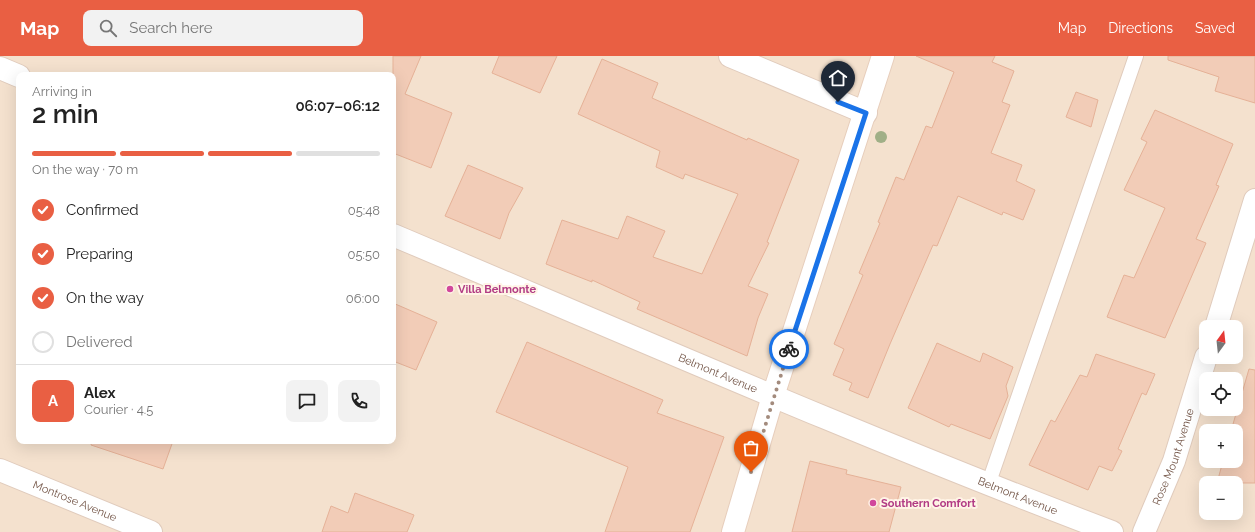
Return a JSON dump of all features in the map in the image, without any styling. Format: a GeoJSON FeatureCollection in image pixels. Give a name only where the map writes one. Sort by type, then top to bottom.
{"type":"FeatureCollection","features":[{"type":"Feature","properties":{"kind":"street"},"geometry":{"type":"LineString","coordinates":[[730,56],[866,113]]}},
{"type":"Feature","properties":{"kind":"street"},"geometry":{"type":"LineString","coordinates":[[733,532],[773,396],[866,113],[883,56]]}},
{"type":"Feature","properties":{"kind":"street"},"geometry":{"type":"LineString","coordinates":[[0,68],[16,75]]}},
{"type":"Feature","properties":{"kind":"street"},"geometry":{"type":"LineString","coordinates":[[1218,320],[1255,200]]}},
{"type":"Feature","properties":{"kind":"street","name":"Belmont Avenue"},"geometry":{"type":"LineString","coordinates":[[396,236],[773,396],[988,485],[1112,532]]}},
{"type":"Feature","properties":{"kind":"street","name":"Rose Mount Avenue"},"geometry":{"type":"LineString","coordinates":[[1144,532],[1174,461],[1204,364]]}},
{"type":"Feature","properties":{"kind":"street","name":"Montrose Avenue"},"geometry":{"type":"LineString","coordinates":[[0,470],[150,532]]}},
{"type":"Feature","properties":{"kind":"lane"},"geometry":{"type":"LineString","coordinates":[[988,485],[1136,56]]}},
{"type":"Feature","properties":{"kind":"shaded area"},"geometry":{"type":"Polygon","coordinates":[[[0,56],[1255,56],[1255,532],[0,532],[0,56]]]}},
{"type":"Feature","properties":{"kind":"building"},"geometry":{"type":"Polygon","coordinates":[[[393,56],[421,56],[405,94],[452,113],[431,168],[396,154],[396,72],[393,72],[393,56]]]}},
{"type":"Feature","properties":{"kind":"building"},"geometry":{"type":"Polygon","coordinates":[[[499,56],[557,56],[540,93],[492,73],[499,56]]]}},
{"type":"Feature","properties":{"kind":"building"},"geometry":{"type":"Polygon","coordinates":[[[916,56],[995,56],[992,62],[1014,71],[1002,102],[1010,105],[991,153],[1022,165],[1016,181],[1035,190],[1023,220],[1003,212],[1002,215],[958,196],[937,246],[933,245],[868,398],[849,390],[852,383],[833,375],[844,349],[834,344],[863,275],[859,273],[880,223],[878,222],[896,177],[904,180],[926,126],[932,128],[954,72],[916,56]]]}},
{"type":"Feature","properties":{"kind":"building"},"geometry":{"type":"Polygon","coordinates":[[[1168,56],[1255,56],[1255,103],[1215,91],[1219,77],[1168,60],[1168,56]]]}},
{"type":"Feature","properties":{"kind":"building"},"geometry":{"type":"Polygon","coordinates":[[[602,59],[658,83],[652,98],[747,140],[748,138],[799,160],[767,242],[769,243],[748,286],[768,294],[758,318],[747,356],[637,309],[640,302],[592,280],[592,282],[546,264],[562,220],[618,239],[627,216],[665,231],[653,257],[702,274],[738,194],[685,174],[683,179],[656,167],[660,151],[578,114],[602,59]]]}},
{"type":"Feature","properties":{"kind":"building"},"geometry":{"type":"Polygon","coordinates":[[[1076,92],[1098,100],[1091,127],[1066,117],[1076,92]]]}},
{"type":"Feature","properties":{"kind":"building"},"geometry":{"type":"Polygon","coordinates":[[[1155,110],[1233,144],[1216,185],[1219,186],[1196,239],[1206,243],[1165,338],[1107,317],[1124,275],[1134,278],[1165,208],[1124,190],[1147,142],[1141,139],[1155,110]]]}},
{"type":"Feature","properties":{"kind":"building"},"geometry":{"type":"Polygon","coordinates":[[[468,165],[523,188],[509,213],[500,239],[445,216],[468,165]]]}},
{"type":"Feature","properties":{"kind":"building"},"geometry":{"type":"Polygon","coordinates":[[[396,304],[437,322],[416,370],[396,362],[396,304]]]}},
{"type":"Feature","properties":{"kind":"building"},"geometry":{"type":"Polygon","coordinates":[[[527,342],[663,400],[657,413],[724,437],[690,532],[605,532],[628,467],[496,412],[527,342]]]}},
{"type":"Feature","properties":{"kind":"building"},"geometry":{"type":"Polygon","coordinates":[[[937,343],[980,362],[983,353],[1013,367],[1006,386],[1008,396],[990,439],[951,424],[949,427],[908,408],[937,343]]]}},
{"type":"Feature","properties":{"kind":"building"},"geometry":{"type":"Polygon","coordinates":[[[1096,354],[1155,374],[1146,395],[1142,393],[1118,449],[1122,451],[1112,471],[1099,466],[1088,490],[1029,465],[1051,420],[1055,422],[1080,375],[1087,377],[1096,354]]]}},
{"type":"Feature","properties":{"kind":"building"},"geometry":{"type":"Polygon","coordinates":[[[1249,369],[1255,370],[1255,483],[1243,483],[1243,476],[1219,476],[1221,468],[1243,468],[1243,424],[1233,424],[1235,416],[1243,416],[1243,390],[1249,369]]]}},
{"type":"Feature","properties":{"kind":"building"},"geometry":{"type":"Polygon","coordinates":[[[91,444],[172,444],[163,469],[91,444]]]}},
{"type":"Feature","properties":{"kind":"building"},"geometry":{"type":"Polygon","coordinates":[[[810,461],[847,470],[846,474],[901,487],[889,532],[792,532],[810,461]]]}},
{"type":"Feature","properties":{"kind":"building"},"geometry":{"type":"Polygon","coordinates":[[[355,493],[414,515],[407,532],[322,532],[331,506],[348,513],[355,493]]]}},
{"type":"Feature","properties":{"kind":"way so far"},"geometry":{"type":"LineString","coordinates":[[751,472],[773,396],[789,349]]}},
{"type":"Feature","properties":{"kind":"place","name":"Villa Belmonte"},"geometry":{"type":"Point","coordinates":[450,289]}},
{"type":"Feature","properties":{"kind":"place","name":"Southern Comfort"},"geometry":{"type":"Point","coordinates":[873,503]}},
{"type":"Feature","properties":{"kind":"route"},"geometry":{"type":"LineString","coordinates":[[789,349],[866,113],[838,102]]}}]}
